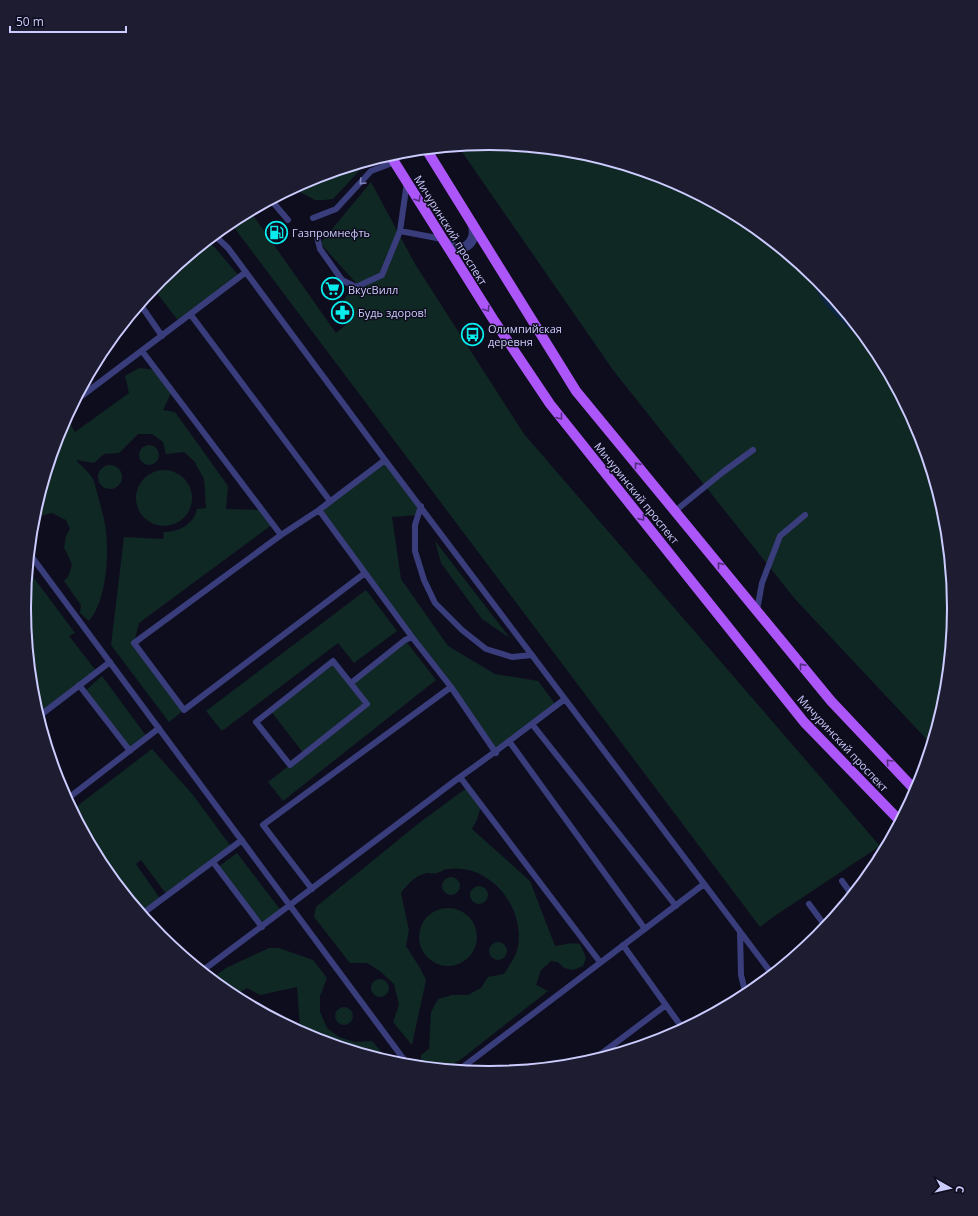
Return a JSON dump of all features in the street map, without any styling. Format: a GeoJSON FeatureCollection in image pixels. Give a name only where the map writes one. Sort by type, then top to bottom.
{"type":"FeatureCollection","features":[{"type":"Feature","properties":{"kind":"main road","name":"Мичуринский проспект"},"geometry":{"type":"LineString","coordinates":[[429,154],[576,391],[831,701],[911,786]]}},
{"type":"Feature","properties":{"kind":"main road","name":"Мичуринский проспект"},"geometry":{"type":"LineString","coordinates":[[394,161],[493,319],[550,404],[804,722],[897,817]]}},
{"type":"Feature","properties":{"kind":"street"},"geometry":{"type":"LineString","coordinates":[[443,240],[448,246],[454,248],[467,246],[474,236],[472,223]]}},
{"type":"Feature","properties":{"kind":"lane"},"geometry":{"type":"LineString","coordinates":[[313,218],[336,209],[371,171],[385,163]]}},
{"type":"Feature","properties":{"kind":"lane"},"geometry":{"type":"LineString","coordinates":[[316,233],[320,249],[342,280],[356,287],[382,275],[400,231],[407,182]]}},
{"type":"Feature","properties":{"kind":"lane"},"geometry":{"type":"LineString","coordinates":[[274,203],[288,220]]}},
{"type":"Feature","properties":{"kind":"lane"},"geometry":{"type":"LineString","coordinates":[[400,231],[443,240]]}},
{"type":"Feature","properties":{"kind":"lane"},"geometry":{"type":"LineString","coordinates":[[218,239],[228,248],[385,460],[769,970]]}},
{"type":"Feature","properties":{"kind":"lane"},"geometry":{"type":"LineString","coordinates":[[84,395],[246,272]]}},
{"type":"Feature","properties":{"kind":"lane"},"geometry":{"type":"LineString","coordinates":[[143,308],[162,336]]}},
{"type":"Feature","properties":{"kind":"lane"},"geometry":{"type":"LineString","coordinates":[[191,315],[330,501]]}},
{"type":"Feature","properties":{"kind":"lane"},"geometry":{"type":"LineString","coordinates":[[142,351],[281,535]]}},
{"type":"Feature","properties":{"kind":"lane"},"geometry":{"type":"LineString","coordinates":[[675,511],[753,450]]}},
{"type":"Feature","properties":{"kind":"lane"},"geometry":{"type":"LineString","coordinates":[[365,573],[184,710],[134,643],[385,460]]}},
{"type":"Feature","properties":{"kind":"lane"},"geometry":{"type":"LineString","coordinates":[[421,506],[415,525],[415,551],[424,580],[435,603],[462,630],[486,649],[512,656],[532,655]]}},
{"type":"Feature","properties":{"kind":"lane"},"geometry":{"type":"LineString","coordinates":[[318,510],[451,687],[496,753]]}},
{"type":"Feature","properties":{"kind":"lane"},"geometry":{"type":"LineString","coordinates":[[756,610],[762,583],[780,536],[805,515]]}},
{"type":"Feature","properties":{"kind":"lane"},"geometry":{"type":"LineString","coordinates":[[34,560],[402,1057]]}},
{"type":"Feature","properties":{"kind":"lane"},"geometry":{"type":"LineString","coordinates":[[351,683],[405,640],[412,637]]}},
{"type":"Feature","properties":{"kind":"lane"},"geometry":{"type":"LineString","coordinates":[[333,661],[351,683],[367,704],[290,764],[256,722],[333,661]]}},
{"type":"Feature","properties":{"kind":"lane"},"geometry":{"type":"LineString","coordinates":[[44,713],[110,662]]}},
{"type":"Feature","properties":{"kind":"lane"},"geometry":{"type":"LineString","coordinates":[[79,685],[130,751]]}},
{"type":"Feature","properties":{"kind":"lane"},"geometry":{"type":"LineString","coordinates":[[312,889],[263,825],[451,687]]}},
{"type":"Feature","properties":{"kind":"lane"},"geometry":{"type":"LineString","coordinates":[[207,968],[460,778],[496,753],[509,741],[565,699]]}},
{"type":"Feature","properties":{"kind":"lane"},"geometry":{"type":"LineString","coordinates":[[532,724],[676,906]]}},
{"type":"Feature","properties":{"kind":"lane"},"geometry":{"type":"LineString","coordinates":[[71,795],[159,728]]}},
{"type":"Feature","properties":{"kind":"lane"},"geometry":{"type":"LineString","coordinates":[[509,741],[645,929]]}},
{"type":"Feature","properties":{"kind":"lane"},"geometry":{"type":"LineString","coordinates":[[460,778],[600,962]]}},
{"type":"Feature","properties":{"kind":"lane"},"geometry":{"type":"LineString","coordinates":[[146,911],[242,840]]}},
{"type":"Feature","properties":{"kind":"lane"},"geometry":{"type":"LineString","coordinates":[[213,862],[262,927]]}},
{"type":"Feature","properties":{"kind":"lane"},"geometry":{"type":"LineString","coordinates":[[842,881],[849,891]]}},
{"type":"Feature","properties":{"kind":"lane"},"geometry":{"type":"LineString","coordinates":[[464,1065],[704,884]]}},
{"type":"Feature","properties":{"kind":"lane"},"geometry":{"type":"LineString","coordinates":[[809,904],[823,922]]}},
{"type":"Feature","properties":{"kind":"lane"},"geometry":{"type":"LineString","coordinates":[[740,931],[741,975],[744,988]]}},
{"type":"Feature","properties":{"kind":"lane"},"geometry":{"type":"LineString","coordinates":[[623,945],[680,1024]]}},
{"type":"Feature","properties":{"kind":"lane"},"geometry":{"type":"LineString","coordinates":[[605,1051],[666,1005]]}},
{"type":"Feature","properties":{"kind":"green space"},"geometry":{"type":"Polygon","coordinates":[[[461,151],[519,151],[578,159],[636,174],[692,197],[743,227],[791,264],[812,283],[826,306],[857,336],[886,379],[900,405],[923,461],[938,519],[946,578],[946,638],[938,697],[927,740],[795,599],[613,370],[461,151]]]}},
{"type":"Feature","properties":{"kind":"green space"},"geometry":{"type":"Polygon","coordinates":[[[360,169],[333,199],[315,200],[300,192],[342,174],[360,169]]]}},
{"type":"Feature","properties":{"kind":"green space"},"geometry":{"type":"Polygon","coordinates":[[[371,182],[415,264],[524,434],[880,846],[760,927],[234,228],[253,215],[336,333],[353,319],[344,300],[356,283],[320,243],[371,182]]]}},
{"type":"Feature","properties":{"kind":"green space"},"geometry":{"type":"Polygon","coordinates":[[[212,244],[240,277],[180,323],[157,293],[187,264],[212,244]]]}},
{"type":"Feature","properties":{"kind":"green space"},"geometry":{"type":"Polygon","coordinates":[[[139,368],[157,370],[172,391],[163,410],[175,412],[228,486],[226,509],[262,510],[273,524],[139,623],[134,643],[184,710],[169,722],[111,645],[124,537],[163,539],[164,532],[180,529],[193,519],[197,509],[206,508],[204,479],[194,461],[184,452],[166,454],[163,442],[152,434],[138,434],[119,453],[104,454],[94,463],[76,460],[94,480],[104,518],[107,542],[103,591],[95,612],[89,621],[80,613],[81,605],[64,581],[68,577],[72,565],[64,548],[66,536],[70,529],[66,520],[52,513],[41,516],[55,461],[70,424],[75,432],[129,393],[125,376],[139,368]]]}},
{"type":"Feature","properties":{"kind":"green space"},"geometry":{"type":"Polygon","coordinates":[[[149,445],[156,448],[159,455],[156,462],[149,465],[142,462],[139,455],[142,448],[149,445]]]}},
{"type":"Feature","properties":{"kind":"green space"},"geometry":{"type":"Polygon","coordinates":[[[385,460],[421,506],[418,515],[392,517],[401,579],[448,646],[495,674],[538,681],[556,705],[496,753],[319,510],[385,460]]]}},
{"type":"Feature","properties":{"kind":"green space"},"geometry":{"type":"Polygon","coordinates":[[[110,465],[119,468],[122,477],[119,486],[110,489],[101,486],[98,477],[101,468],[110,465]]]}},
{"type":"Feature","properties":{"kind":"green space"},"geometry":{"type":"Polygon","coordinates":[[[159,470],[169,470],[184,478],[190,487],[192,498],[190,509],[184,518],[169,526],[159,526],[148,521],[141,514],[136,503],[136,493],[141,482],[148,475],[159,470]]]}},
{"type":"Feature","properties":{"kind":"green space"},"geometry":{"type":"Polygon","coordinates":[[[435,541],[510,638],[482,619],[441,563],[435,541]]]}},
{"type":"Feature","properties":{"kind":"green space"},"geometry":{"type":"Polygon","coordinates":[[[32,576],[75,633],[69,636],[97,672],[44,713],[35,668],[32,638],[32,576]]]}},
{"type":"Feature","properties":{"kind":"green space"},"geometry":{"type":"Polygon","coordinates":[[[366,590],[397,631],[354,663],[338,643],[222,731],[206,711],[366,590]]]}},
{"type":"Feature","properties":{"kind":"green space"},"geometry":{"type":"Polygon","coordinates":[[[405,640],[436,680],[283,801],[268,782],[304,754],[270,710],[333,661],[351,683],[405,640]]]}},
{"type":"Feature","properties":{"kind":"green space"},"geometry":{"type":"Polygon","coordinates":[[[102,676],[147,737],[130,751],[84,692],[102,676]]]}},
{"type":"Feature","properties":{"kind":"green space"},"geometry":{"type":"Polygon","coordinates":[[[152,749],[193,795],[232,848],[167,895],[141,860],[136,864],[161,900],[146,911],[108,862],[92,837],[76,807],[152,749]]]}},
{"type":"Feature","properties":{"kind":"green space"},"geometry":{"type":"Polygon","coordinates":[[[468,787],[481,805],[477,820],[472,829],[530,881],[555,946],[570,943],[580,944],[586,958],[583,966],[573,970],[564,968],[558,962],[551,961],[541,970],[536,985],[548,991],[453,1064],[421,1060],[421,1055],[429,1049],[431,1012],[438,999],[452,995],[468,995],[481,988],[488,977],[504,974],[512,961],[518,947],[519,932],[516,917],[510,903],[501,891],[490,880],[478,873],[463,869],[445,869],[437,873],[428,873],[419,876],[401,893],[409,930],[406,946],[426,980],[412,1045],[393,1022],[399,1005],[394,984],[380,971],[367,963],[350,963],[314,917],[316,907],[419,823],[468,787]]]}},
{"type":"Feature","properties":{"kind":"green space"},"geometry":{"type":"Polygon","coordinates":[[[237,853],[282,912],[262,927],[217,868],[237,853]]]}},
{"type":"Feature","properties":{"kind":"green space"},"geometry":{"type":"Polygon","coordinates":[[[451,877],[457,880],[460,886],[457,892],[451,895],[445,892],[442,886],[445,880],[451,877]]]}},
{"type":"Feature","properties":{"kind":"green space"},"geometry":{"type":"Polygon","coordinates":[[[479,886],[485,889],[488,895],[485,901],[479,904],[473,901],[470,895],[473,889],[479,886]]]}},
{"type":"Feature","properties":{"kind":"green space"},"geometry":{"type":"Polygon","coordinates":[[[448,908],[459,910],[472,921],[475,926],[477,937],[475,948],[464,961],[459,964],[448,966],[437,964],[424,953],[421,948],[419,937],[421,926],[432,913],[437,910],[448,908]]]}},
{"type":"Feature","properties":{"kind":"green space"},"geometry":{"type":"Polygon","coordinates":[[[498,942],[504,945],[507,951],[504,957],[498,960],[492,957],[489,951],[492,945],[498,942]]]}},
{"type":"Feature","properties":{"kind":"green space"},"geometry":{"type":"Polygon","coordinates":[[[269,948],[279,948],[313,960],[327,978],[320,996],[320,1012],[327,1028],[339,1037],[355,1042],[372,1041],[382,1053],[342,1042],[300,1025],[297,987],[260,995],[247,988],[240,992],[216,975],[226,968],[269,948]]]}},
{"type":"Feature","properties":{"kind":"green space"},"geometry":{"type":"Polygon","coordinates":[[[380,979],[386,982],[389,988],[386,994],[380,997],[374,994],[371,988],[374,982],[380,979]]]}},
{"type":"Feature","properties":{"kind":"green space"},"geometry":{"type":"Polygon","coordinates":[[[344,1007],[350,1010],[353,1016],[350,1022],[344,1025],[338,1022],[335,1016],[338,1010],[344,1007]]]}},
{"type":"Feature","properties":{"kind":"water"},"geometry":{"type":"Polygon","coordinates":[[[812,283],[857,336],[826,306],[812,283]]]}},
{"type":"Feature","properties":{"kind":"place","name":"Газпромнефть"},"geometry":{"type":"Point","coordinates":[276,232]}},
{"type":"Feature","properties":{"kind":"place","name":"ВкусВилл"},"geometry":{"type":"Point","coordinates":[332,289]}},
{"type":"Feature","properties":{"kind":"place","name":"Будь здоров!"},"geometry":{"type":"Point","coordinates":[343,312]}},
{"type":"Feature","properties":{"kind":"place","name":"Олимпийская деревня"},"geometry":{"type":"Point","coordinates":[472,334]}}]}
